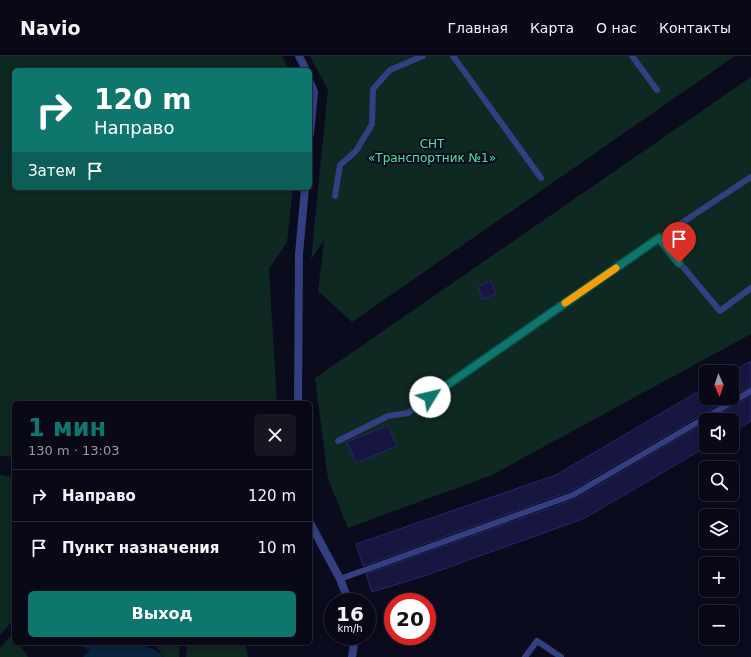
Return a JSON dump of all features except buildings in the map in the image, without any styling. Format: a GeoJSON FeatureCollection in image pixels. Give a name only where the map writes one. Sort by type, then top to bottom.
{"type":"FeatureCollection","features":[{"type":"Feature","properties":{"kind":"street"},"geometry":{"type":"LineString","coordinates":[[300,56],[305,68]]}},
{"type":"Feature","properties":{"kind":"street"},"geometry":{"type":"LineString","coordinates":[[312,87],[314,92],[312,113]]}},
{"type":"Feature","properties":{"kind":"street"},"geometry":{"type":"LineString","coordinates":[[298,401],[299,254],[305,190]]}},
{"type":"Feature","properties":{"kind":"street"},"geometry":{"type":"LineString","coordinates":[[312,527],[340,579],[345,593]]}},
{"type":"Feature","properties":{"kind":"street"},"geometry":{"type":"LineString","coordinates":[[352,657],[354,645]]}},
{"type":"Feature","properties":{"kind":"lane"},"geometry":{"type":"LineString","coordinates":[[335,196],[340,165],[356,151],[372,124],[373,89],[390,70],[423,56]]}},
{"type":"Feature","properties":{"kind":"lane"},"geometry":{"type":"LineString","coordinates":[[453,56],[541,178]]}},
{"type":"Feature","properties":{"kind":"lane"},"geometry":{"type":"LineString","coordinates":[[632,56],[657,90]]}},
{"type":"Feature","properties":{"kind":"lane"},"geometry":{"type":"LineString","coordinates":[[338,441],[388,416],[408,413],[659,238],[751,177]]}},
{"type":"Feature","properties":{"kind":"lane"},"geometry":{"type":"LineString","coordinates":[[659,238],[720,312],[751,288]]}},
{"type":"Feature","properties":{"kind":"lane"},"geometry":{"type":"LineString","coordinates":[[340,579],[573,495],[751,391]]}},
{"type":"Feature","properties":{"kind":"lane"},"geometry":{"type":"LineString","coordinates":[[525,657],[537,641],[561,657]]}},
{"type":"Feature","properties":{"kind":"green space"},"geometry":{"type":"Polygon","coordinates":[[[0,56],[282,56],[288,68],[12,68],[12,190],[293,190],[287,242],[269,269],[277,401],[12,401],[12,457],[0,456],[0,56]]]}},
{"type":"Feature","properties":{"kind":"green space","name":"СНТ «Транспортник №1»"},"geometry":{"type":"Polygon","coordinates":[[[310,56],[735,56],[352,322],[318,291],[324,240],[311,260],[328,90],[310,56]]]}},
{"type":"Feature","properties":{"kind":"green space"},"geometry":{"type":"Polygon","coordinates":[[[751,77],[751,334],[492,475],[348,528],[328,479],[315,378],[751,77]]]}},
{"type":"Feature","properties":{"kind":"green space"},"geometry":{"type":"Polygon","coordinates":[[[0,475],[12,477],[12,621],[0,635],[0,475]]]}},
{"type":"Feature","properties":{"kind":"green space"},"geometry":{"type":"Polygon","coordinates":[[[12,634],[12,645],[20,645],[28,657],[0,657],[0,648],[12,634]]]}},
{"type":"Feature","properties":{"kind":"green space"},"geometry":{"type":"Polygon","coordinates":[[[155,645],[180,645],[179,657],[164,657],[155,645]]]}},
{"type":"Feature","properties":{"kind":"green space"},"geometry":{"type":"Polygon","coordinates":[[[187,645],[245,645],[248,657],[186,657],[187,645]]]}},
{"type":"Feature","properties":{"kind":"water"},"geometry":{"type":"Polygon","coordinates":[[[79,645],[143,645],[163,654],[163,657],[83,657],[90,650],[79,645]]]}},
{"type":"Feature","properties":{"kind":"slow traffic"},"geometry":{"type":"LineString","coordinates":[[565,303],[616,268]]}},
{"type":"Feature","properties":{"kind":"route"},"geometry":{"type":"LineString","coordinates":[[430,397],[659,238],[679,263]]}}]}
